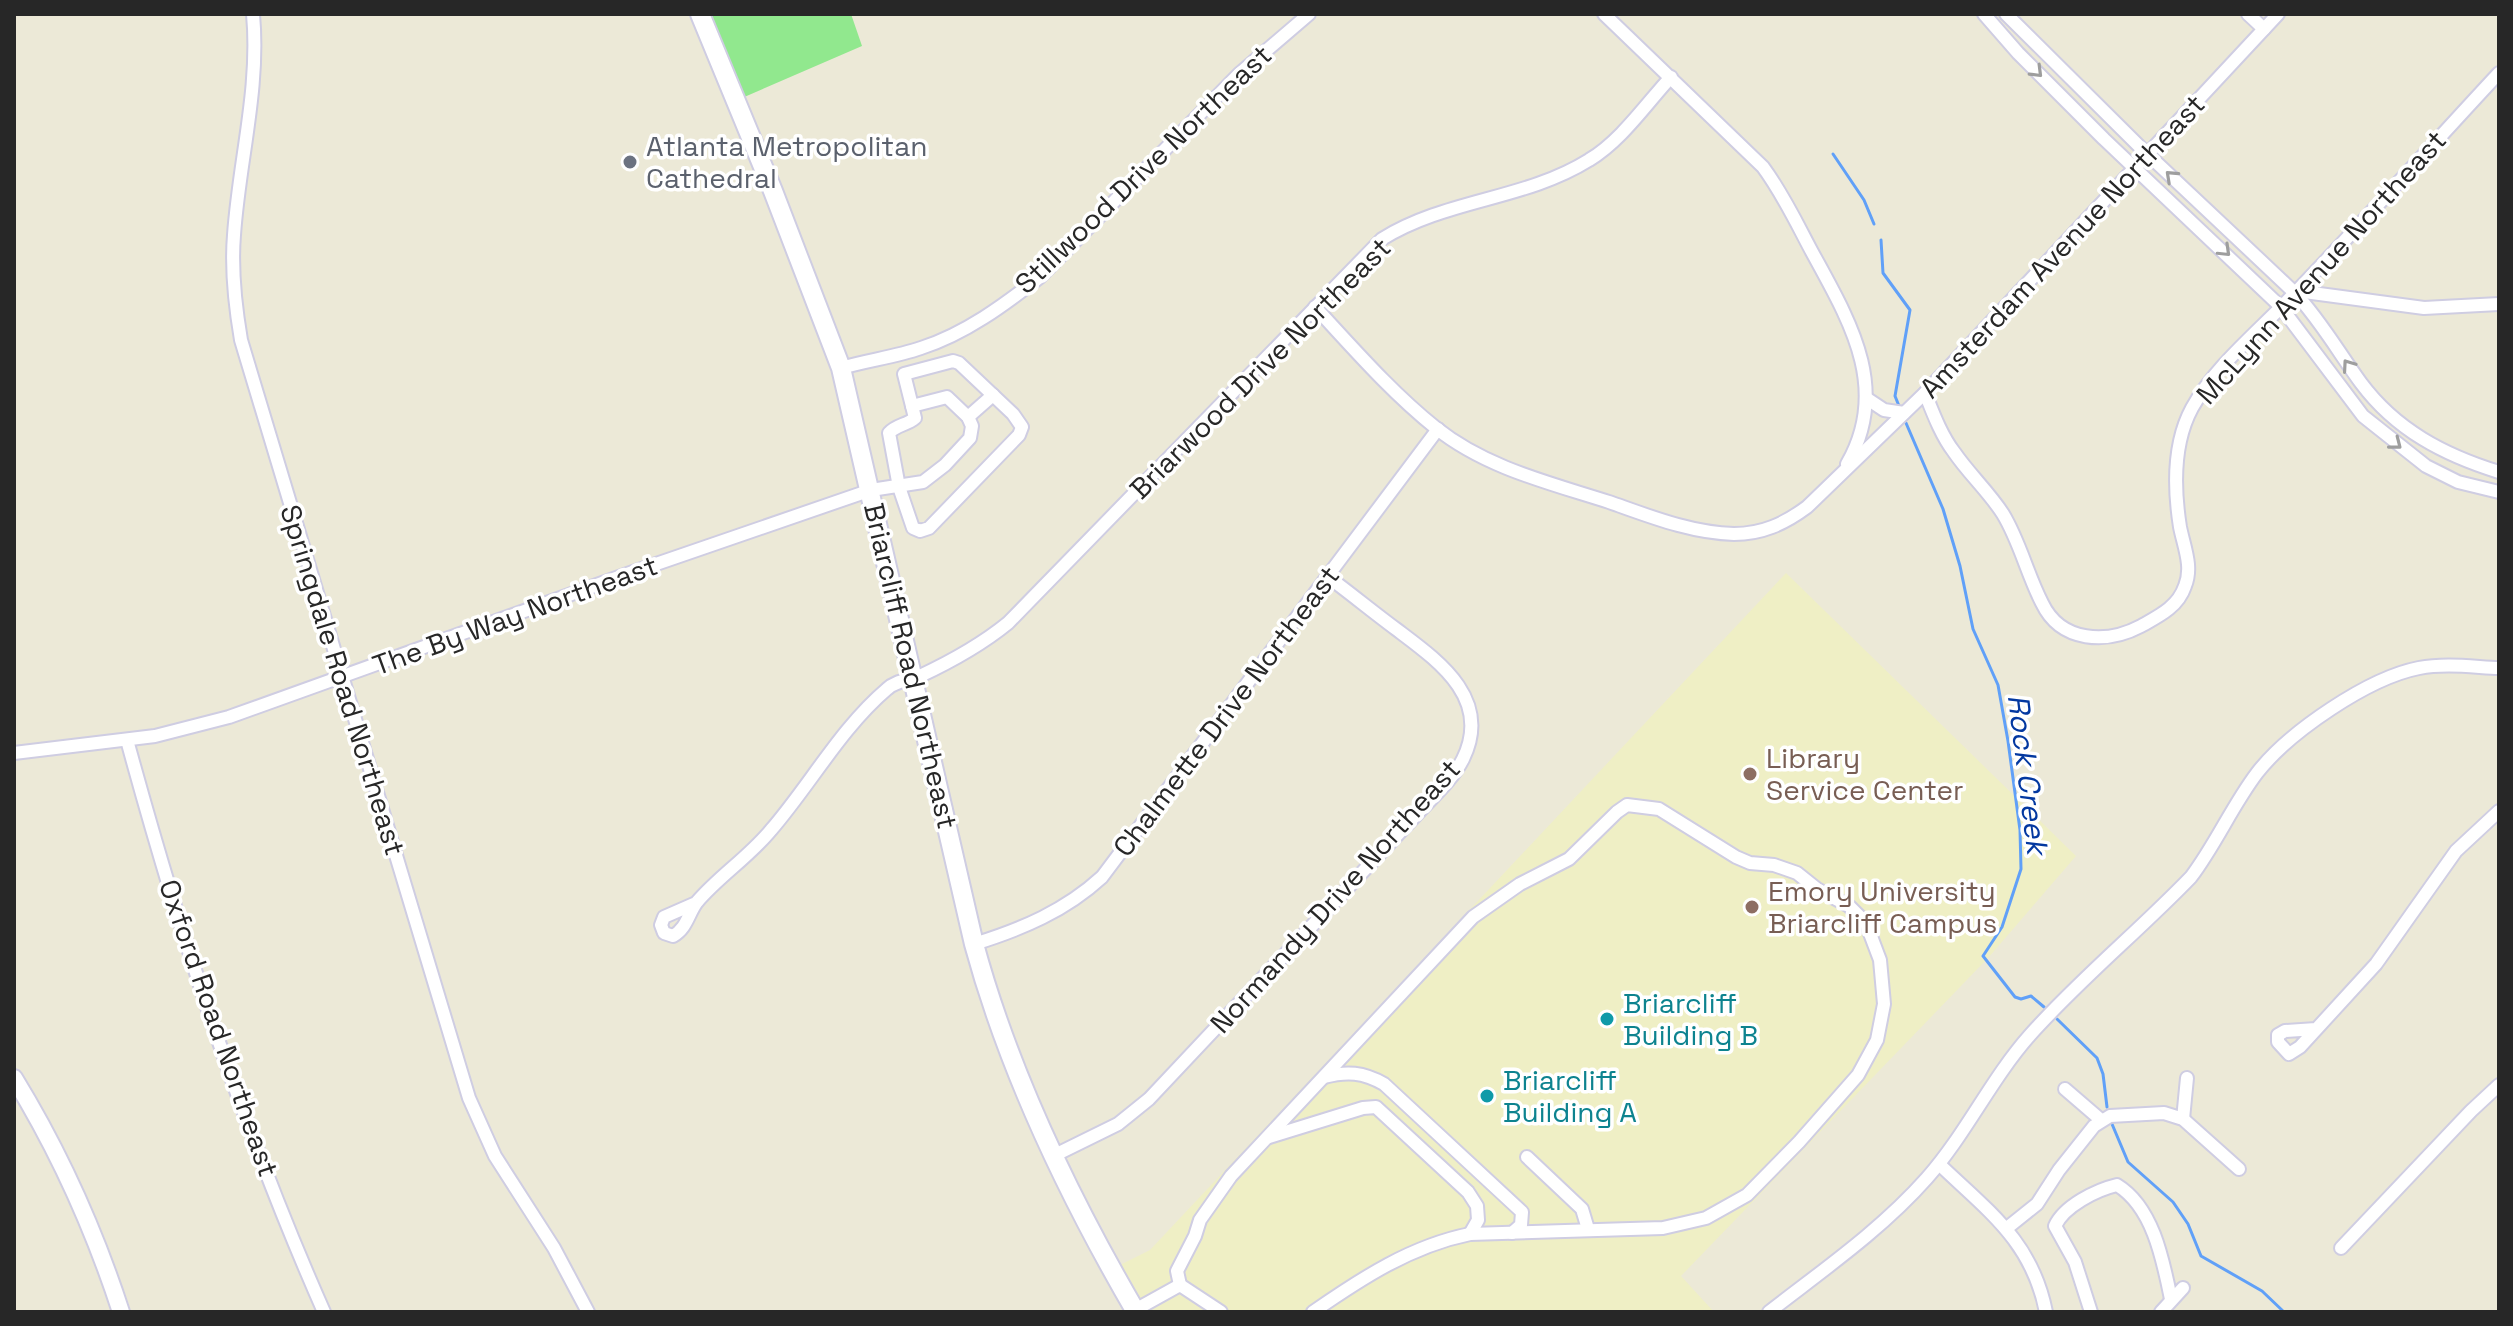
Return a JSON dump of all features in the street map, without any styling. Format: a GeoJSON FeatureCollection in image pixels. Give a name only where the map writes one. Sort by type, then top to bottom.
{"type":"FeatureCollection","features":[{"type":"Feature","properties":{"kind":"main road","name":"Briarcliff Road Northeast"},"geometry":{"type":"LineString","coordinates":[[700,14],[841,368],[974,944],[1010,1053],[1053,1156],[1092,1235],[1135,1311]]}},
{"type":"Feature","properties":{"kind":"street","name":"Springdale Road Northeast"},"geometry":{"type":"LineString","coordinates":[[253,14],[252,107],[234,234],[235,303],[251,376],[469,1098],[495,1156],[554,1248],[588,1312]]}},
{"type":"Feature","properties":{"kind":"street","name":"Stillwood Drive Northeast"},"geometry":{"type":"LineString","coordinates":[[841,368],[923,348],[969,326],[1040,277],[1239,74],[1271,43],[1309,14]]}},
{"type":"Feature","properties":{"kind":"street"},"geometry":{"type":"LineString","coordinates":[[1604,14],[1758,161],[1774,183],[1833,290],[1859,346],[1864,364],[1866,398],[1858,443],[1842,474]]}},
{"type":"Feature","properties":{"kind":"street"},"geometry":{"type":"LineString","coordinates":[[1984,14],[2018,53],[2281,307],[2363,416],[2394,443],[2436,471],[2458,482],[2499,492]]}},
{"type":"Feature","properties":{"kind":"street"},"geometry":{"type":"LineString","coordinates":[[2006,14],[2296,292],[2363,386],[2392,418],[2445,452],[2499,472]]}},
{"type":"Feature","properties":{"kind":"street"},"geometry":{"type":"LineString","coordinates":[[2248,14],[2264,29]]}},
{"type":"Feature","properties":{"kind":"street","name":"Amsterdam Avenue Northeast"},"geometry":{"type":"LineString","coordinates":[[1315,307],[1373,369],[1438,429],[1490,460],[1542,482],[1667,521],[1720,533],[1752,532],[1785,522],[1807,507],[1925,393],[2278,14]]}},
{"type":"Feature","properties":{"kind":"street","name":"McLynn Avenue Northeast"},"geometry":{"type":"LineString","coordinates":[[1925,393],[1950,447],[2006,519],[2047,611],[2065,628],[2081,636],[2104,639],[2115,637],[2161,615],[2183,593],[2188,568],[2178,514],[2180,443],[2187,420],[2211,379],[2499,73]]}},
{"type":"Feature","properties":{"kind":"street","name":"Briarwood Drive Northeast"},"geometry":{"type":"LineString","coordinates":[[696,903],[762,841],[851,728],[888,687],[914,679],[982,643],[1014,617],[1372,248],[1405,226],[1427,216],[1547,181],[1588,161],[1629,124],[1671,77]]}},
{"type":"Feature","properties":{"kind":"street"},"geometry":{"type":"LineString","coordinates":[[2296,292],[2424,308],[2499,304]]}},
{"type":"Feature","properties":{"kind":"street"},"geometry":{"type":"LineString","coordinates":[[2310,343],[2327,333]]}},
{"type":"Feature","properties":{"kind":"street"},"geometry":{"type":"LineString","coordinates":[[923,348],[930,367]]}},
{"type":"Feature","properties":{"kind":"street"},"geometry":{"type":"LineString","coordinates":[[953,361],[993,395],[1019,421],[1022,427],[1019,435],[929,528],[920,531],[913,528],[899,487],[889,433],[915,418],[904,374],[953,361]]}},
{"type":"Feature","properties":{"kind":"street"},"geometry":{"type":"LineString","coordinates":[[912,406],[947,397],[968,417],[993,395]]}},
{"type":"Feature","properties":{"kind":"street"},"geometry":{"type":"LineString","coordinates":[[1866,398],[1884,410],[1904,413]]}},
{"type":"Feature","properties":{"kind":"street","name":"The By Way Northeast"},"geometry":{"type":"LineString","coordinates":[[14,753],[127,740],[198,726],[871,490],[923,482],[945,465],[970,438],[972,426],[968,417]]}},
{"type":"Feature","properties":{"kind":"street","name":"Chalmette Drive Northeast"},"geometry":{"type":"LineString","coordinates":[[974,944],[1058,911],[1102,877],[1438,429]]}},
{"type":"Feature","properties":{"kind":"street"},"geometry":{"type":"LineString","coordinates":[[2436,471],[2445,452]]}},
{"type":"Feature","properties":{"kind":"street","name":"Normandy Drive Northeast"},"geometry":{"type":"LineString","coordinates":[[1053,1156],[1118,1124],[1149,1099],[1419,812],[1464,756],[1470,723],[1466,701],[1454,678],[1425,651],[1327,576]]}},
{"type":"Feature","properties":{"kind":"street"},"geometry":{"type":"LineString","coordinates":[[1769,1312],[1875,1229],[1912,1194],[1939,1164],[2028,1037],[2191,877],[2208,855],[2256,774],[2286,743],[2349,699],[2398,674],[2435,666],[2499,668]]}},
{"type":"Feature","properties":{"kind":"street","name":"Oxford Road Northeast"},"geometry":{"type":"LineString","coordinates":[[127,740],[219,1045],[270,1183],[324,1312]]}},
{"type":"Feature","properties":{"kind":"street"},"geometry":{"type":"LineString","coordinates":[[1221,1312],[1180,1285],[1177,1271],[1200,1220],[1216,1194],[1473,917],[1520,884],[1569,859],[1627,805],[1659,809],[1750,863],[1774,865],[1797,873],[1817,889],[1849,906],[1866,923],[1880,960],[1884,990],[1883,1016],[1877,1040],[1858,1075],[1775,1169],[1747,1195],[1725,1210],[1691,1224],[1663,1228],[1470,1234],[1410,1253],[1356,1282],[1313,1312]]}},
{"type":"Feature","properties":{"kind":"street"},"geometry":{"type":"LineString","coordinates":[[2316,1029],[2376,964],[2456,851],[2499,811]]}},
{"type":"Feature","properties":{"kind":"street"},"geometry":{"type":"LineString","coordinates":[[1321,1078],[1350,1072],[1362,1073],[1384,1084],[1522,1212],[1551,1231]]}},
{"type":"Feature","properties":{"kind":"street"},"geometry":{"type":"LineString","coordinates":[[14,1078],[65,1168],[91,1226],[121,1312]]}},
{"type":"Feature","properties":{"kind":"street"},"geometry":{"type":"LineString","coordinates":[[2183,1119],[2187,1078]]}},
{"type":"Feature","properties":{"kind":"street"},"geometry":{"type":"LineString","coordinates":[[2341,1248],[2499,1085]]}},
{"type":"Feature","properties":{"kind":"street"},"geometry":{"type":"LineString","coordinates":[[2065,1089],[2101,1120]]}},
{"type":"Feature","properties":{"kind":"street"},"geometry":{"type":"LineString","coordinates":[[1266,1138],[1363,1108],[1376,1107],[1473,1198],[1478,1220],[1470,1234]]}},
{"type":"Feature","properties":{"kind":"street"},"geometry":{"type":"LineString","coordinates":[[2007,1228],[2037,1204],[2072,1152],[2101,1120],[2110,1116],[2164,1113],[2183,1119],[2239,1169]]}},
{"type":"Feature","properties":{"kind":"street"},"geometry":{"type":"LineString","coordinates":[[1527,1157],[1582,1209],[1588,1229]]}},
{"type":"Feature","properties":{"kind":"street"},"geometry":{"type":"LineString","coordinates":[[1939,1164],[2007,1228],[2027,1255],[2042,1292],[2046,1312]]}},
{"type":"Feature","properties":{"kind":"street"},"geometry":{"type":"LineString","coordinates":[[2091,1312],[2075,1262],[2055,1226],[2070,1208],[2104,1188],[2117,1185],[2128,1192],[2141,1208],[2163,1264],[2171,1299]]}},
{"type":"Feature","properties":{"kind":"street"},"geometry":{"type":"LineString","coordinates":[[1512,1233],[1521,1225],[1522,1212]]}},
{"type":"Feature","properties":{"kind":"street"},"geometry":{"type":"LineString","coordinates":[[1135,1311],[1180,1285]]}},
{"type":"Feature","properties":{"kind":"street"},"geometry":{"type":"LineString","coordinates":[[2161,1312],[2183,1288]]}},
{"type":"Feature","properties":{"kind":"shaded area","name":"Emory University Briarcliff Campus"},"geometry":{"type":"Polygon","coordinates":[[[1786,573],[2076,856],[1988,958],[1681,1276],[1714,1312],[1145,1312],[1118,1266],[1150,1250],[1786,573]]]}},
{"type":"Feature","properties":{"kind":"green space"},"geometry":{"type":"Polygon","coordinates":[[[700,14],[851,14],[862,46],[735,101],[700,14]]]}},
{"type":"Feature","properties":{"kind":"waterway","name":"Rock Creek"},"geometry":{"type":"LineString","coordinates":[[1833,154],[1864,200],[1874,224]]}},
{"type":"Feature","properties":{"kind":"waterway","name":"Rock Creek"},"geometry":{"type":"LineString","coordinates":[[1881,240],[1883,273],[1910,310],[1895,396],[1899,406]]}},
{"type":"Feature","properties":{"kind":"waterway","name":"Rock Creek"},"geometry":{"type":"LineString","coordinates":[[1906,423],[1943,509],[1960,566],[1973,629],[1998,685],[2008,741],[2020,830],[2021,869],[2002,927],[1983,956],[2015,997],[2031,996],[2044,1007]]}},
{"type":"Feature","properties":{"kind":"waterway","name":"Rock Creek"},"geometry":{"type":"LineString","coordinates":[[2057,1019],[2097,1058],[2103,1074],[2107,1107]]}},
{"type":"Feature","properties":{"kind":"waterway","name":"Rock Creek"},"geometry":{"type":"LineString","coordinates":[[2112,1124],[2128,1162],[2173,1202],[2188,1224],[2201,1256],[2262,1291],[2284,1312]]}},
{"type":"Feature","properties":{"kind":"place","name":"Atlanta Metropolitan Cathedral"},"geometry":{"type":"Point","coordinates":[630,162]}},
{"type":"Feature","properties":{"kind":"place","name":"Library Service Center"},"geometry":{"type":"Point","coordinates":[1750,774]}},
{"type":"Feature","properties":{"kind":"place","name":"Emory University Briarcliff Campus"},"geometry":{"type":"Point","coordinates":[1752,907]}},
{"type":"Feature","properties":{"kind":"place","name":"Briarcliff Building B"},"geometry":{"type":"Point","coordinates":[1607,1019]}},
{"type":"Feature","properties":{"kind":"place","name":"Briarcliff Building A"},"geometry":{"type":"Point","coordinates":[1487,1096]}}]}
